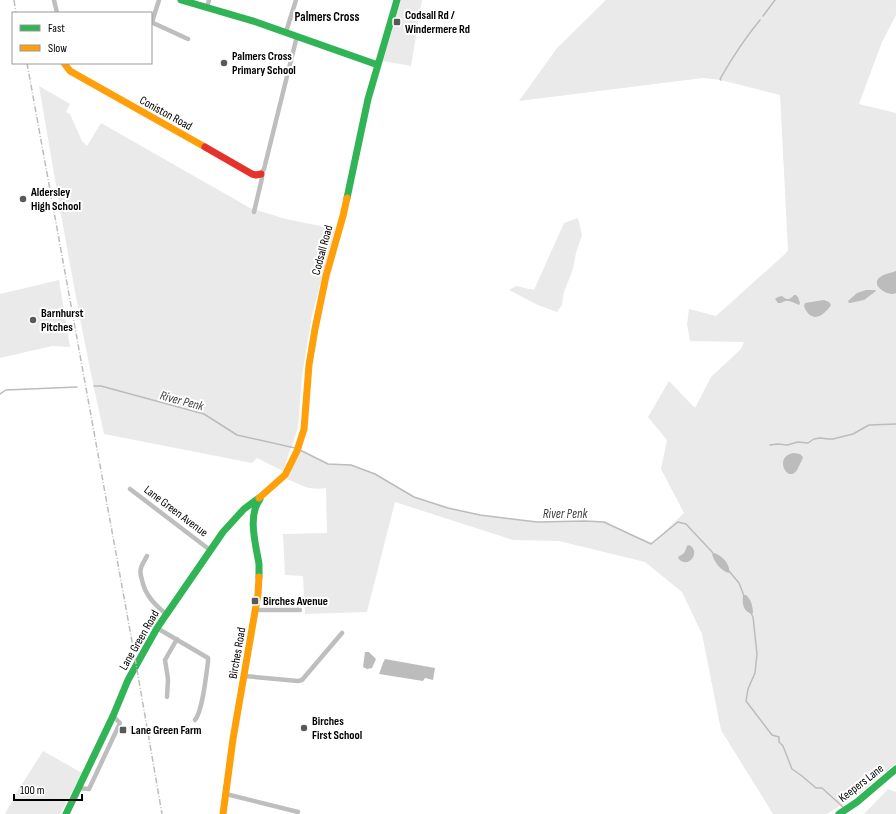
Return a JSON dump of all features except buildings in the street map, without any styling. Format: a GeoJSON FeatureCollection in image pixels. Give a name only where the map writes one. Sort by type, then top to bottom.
{"type":"FeatureCollection","features":[{"type":"Feature","properties":{"kind":"street"},"geometry":{"type":"LineString","coordinates":[[54,0],[56,12]]}},
{"type":"Feature","properties":{"kind":"street"},"geometry":{"type":"LineString","coordinates":[[159,0],[152,22],[188,39]]}},
{"type":"Feature","properties":{"kind":"street"},"geometry":{"type":"LineString","coordinates":[[181,0],[208,3],[378,65]]}},
{"type":"Feature","properties":{"kind":"street"},"geometry":{"type":"LineString","coordinates":[[286,32],[296,0]]}},
{"type":"Feature","properties":{"kind":"street","name":"Codsall Road"},"geometry":{"type":"LineString","coordinates":[[261,497],[285,475],[297,451],[304,429],[309,365],[316,321],[347,196],[368,99],[397,0]]}},
{"type":"Feature","properties":{"kind":"street"},"geometry":{"type":"LineString","coordinates":[[254,212],[262,178],[261,174],[264,169],[297,36]]}},
{"type":"Feature","properties":{"kind":"street","name":"Coniston Road"},"geometry":{"type":"LineString","coordinates":[[65,64],[70,71],[252,174],[261,174]]}},
{"type":"Feature","properties":{"kind":"street","name":"Lane Green Avenue"},"geometry":{"type":"LineString","coordinates":[[130,488],[210,550]]}},
{"type":"Feature","properties":{"kind":"street","name":"Lane Green Road"},"geometry":{"type":"LineString","coordinates":[[68,813],[128,680],[157,628],[222,532],[236,516],[261,497]]}},
{"type":"Feature","properties":{"kind":"street","name":"Birches Road"},"geometry":{"type":"LineString","coordinates":[[223,814],[233,739],[258,594],[259,566],[254,534],[254,515],[257,503],[261,497]]}},
{"type":"Feature","properties":{"kind":"street"},"geometry":{"type":"LineString","coordinates":[[147,556],[141,568],[143,585],[146,594],[166,614]]}},
{"type":"Feature","properties":{"kind":"street"},"geometry":{"type":"LineString","coordinates":[[255,610],[300,610]]}},
{"type":"Feature","properties":{"kind":"street"},"geometry":{"type":"LineString","coordinates":[[157,628],[206,656],[208,660],[198,716],[195,720]]}},
{"type":"Feature","properties":{"kind":"street"},"geometry":{"type":"LineString","coordinates":[[244,676],[298,681],[302,680],[342,634]]}},
{"type":"Feature","properties":{"kind":"street"},"geometry":{"type":"LineString","coordinates":[[167,697],[168,679],[164,660],[177,639]]}},
{"type":"Feature","properties":{"kind":"street","name":"Keepers Lane"},"geometry":{"type":"LineString","coordinates":[[839,814],[858,802],[896,769]]}},
{"type":"Feature","properties":{"kind":"street"},"geometry":{"type":"LineString","coordinates":[[226,794],[298,812]]}},
{"type":"Feature","properties":{"kind":"shaded area"},"geometry":{"type":"Polygon","coordinates":[[[401,0],[422,0],[411,66],[383,61],[401,0]]]}},
{"type":"Feature","properties":{"kind":"shaded area"},"geometry":{"type":"Polygon","coordinates":[[[606,0],[896,0],[896,15],[882,42],[859,104],[896,113],[896,763],[859,794],[827,814],[773,814],[721,730],[702,634],[682,592],[645,562],[559,541],[513,540],[395,502],[367,612],[305,614],[303,576],[285,575],[283,534],[327,533],[326,488],[310,488],[287,479],[299,450],[328,464],[351,465],[375,474],[414,497],[448,508],[480,515],[537,522],[604,522],[652,543],[684,513],[661,469],[667,440],[648,417],[669,381],[695,408],[711,377],[741,349],[744,342],[690,341],[687,324],[689,309],[716,316],[788,250],[780,95],[721,80],[703,78],[519,101],[557,48],[606,0]]]}},
{"type":"Feature","properties":{"kind":"shaded area"},"geometry":{"type":"Polygon","coordinates":[[[39,86],[70,104],[66,112],[70,114],[82,141],[87,146],[101,123],[250,208],[286,219],[335,229],[312,315],[302,376],[298,428],[283,471],[257,458],[252,463],[104,434],[77,304],[39,86]]]}},
{"type":"Feature","properties":{"kind":"shaded area"},"geometry":{"type":"Polygon","coordinates":[[[578,218],[582,235],[573,269],[564,292],[562,305],[557,312],[538,305],[509,290],[516,286],[534,290],[564,223],[578,218]]]}},
{"type":"Feature","properties":{"kind":"shaded area"},"geometry":{"type":"Polygon","coordinates":[[[896,271],[896,293],[889,294],[879,288],[877,282],[880,277],[896,271]]]}},
{"type":"Feature","properties":{"kind":"shaded area","name":"Barnhurst Pitches"},"geometry":{"type":"Polygon","coordinates":[[[59,280],[70,347],[52,346],[0,358],[0,294],[59,280]]]}},
{"type":"Feature","properties":{"kind":"shaded area"},"geometry":{"type":"Polygon","coordinates":[[[866,290],[876,291],[864,300],[849,303],[848,301],[857,293],[866,290]]]}},
{"type":"Feature","properties":{"kind":"shaded area"},"geometry":{"type":"Polygon","coordinates":[[[794,295],[798,297],[800,303],[799,305],[788,301],[778,303],[775,299],[782,296],[786,299],[790,299],[794,295]]]}},
{"type":"Feature","properties":{"kind":"shaded area"},"geometry":{"type":"Polygon","coordinates":[[[824,300],[829,302],[831,305],[826,312],[818,317],[809,314],[804,306],[805,303],[824,300]]]}},
{"type":"Feature","properties":{"kind":"shaded area"},"geometry":{"type":"Polygon","coordinates":[[[794,453],[800,454],[803,457],[795,472],[791,474],[787,473],[783,464],[787,455],[794,453]]]}},
{"type":"Feature","properties":{"kind":"shaded area"},"geometry":{"type":"Polygon","coordinates":[[[689,545],[693,548],[694,555],[689,561],[682,561],[678,558],[684,553],[689,545]]]}},
{"type":"Feature","properties":{"kind":"shaded area"},"geometry":{"type":"Polygon","coordinates":[[[714,553],[725,561],[729,567],[729,573],[723,570],[716,563],[712,554],[714,553]]]}},
{"type":"Feature","properties":{"kind":"shaded area"},"geometry":{"type":"Polygon","coordinates":[[[743,595],[746,595],[750,601],[753,608],[752,614],[749,613],[744,607],[743,595]]]}},
{"type":"Feature","properties":{"kind":"shaded area"},"geometry":{"type":"Polygon","coordinates":[[[365,652],[369,652],[376,659],[372,668],[367,669],[363,667],[365,652]]]}},
{"type":"Feature","properties":{"kind":"shaded area"},"geometry":{"type":"Polygon","coordinates":[[[385,659],[435,668],[433,680],[425,678],[423,681],[379,674],[385,659]]]}},
{"type":"Feature","properties":{"kind":"shaded area"},"geometry":{"type":"Polygon","coordinates":[[[43,751],[82,773],[60,814],[5,814],[17,792],[43,751]]]}},
{"type":"Feature","properties":{"kind":"shaded area"},"geometry":{"type":"Polygon","coordinates":[[[888,789],[896,792],[896,814],[864,814],[888,789]]]}},
{"type":"Feature","properties":{"kind":"waterway"},"geometry":{"type":"LineString","coordinates":[[763,16],[775,0]]}},
{"type":"Feature","properties":{"kind":"waterway"},"geometry":{"type":"LineString","coordinates":[[721,80],[720,79],[734,56],[760,20]]}},
{"type":"Feature","properties":{"kind":"waterway","name":"River Penk"},"geometry":{"type":"LineString","coordinates":[[94,386],[101,386],[204,414],[237,435],[295,448]]}},
{"type":"Feature","properties":{"kind":"waterway","name":"River Penk"},"geometry":{"type":"LineString","coordinates":[[0,394],[6,390],[77,387]]}},
{"type":"Feature","properties":{"kind":"waterway"},"geometry":{"type":"LineString","coordinates":[[770,445],[787,445],[798,442],[808,443],[814,439],[820,438],[833,439],[853,434],[869,425],[896,424]]}},
{"type":"Feature","properties":{"kind":"waterway","name":"River Penk"},"geometry":{"type":"LineString","coordinates":[[300,450],[328,464],[351,465],[375,474],[414,497],[448,508],[480,515],[537,522],[604,522],[651,544],[678,522],[686,524],[713,553]]}},
{"type":"Feature","properties":{"kind":"waterway","name":"River Penk"},"geometry":{"type":"LineString","coordinates":[[729,571],[739,583],[744,596]]}},
{"type":"Feature","properties":{"kind":"waterway","name":"River Penk"},"geometry":{"type":"LineString","coordinates":[[751,613],[753,617],[757,654],[755,673],[748,689],[746,701],[772,735],[779,737],[779,742],[783,746],[792,769],[816,788],[822,788],[843,807]]}},
{"type":"Feature","properties":{"kind":"railway"},"geometry":{"type":"LineString","coordinates":[[14,0],[16,12]]}},
{"type":"Feature","properties":{"kind":"railway"},"geometry":{"type":"LineString","coordinates":[[27,64],[162,814]]}},
{"type":"Feature","properties":{"kind":"traffic: fast"},"geometry":{"type":"LineString","coordinates":[[181,0],[256,22],[378,65]]}},
{"type":"Feature","properties":{"kind":"traffic: fast"},"geometry":{"type":"LineString","coordinates":[[347,198],[368,99],[397,0]]}},
{"type":"Feature","properties":{"kind":"traffic: fast"},"geometry":{"type":"LineString","coordinates":[[66,814],[113,716],[128,680],[157,628],[223,532],[244,509],[259,498]]}},
{"type":"Feature","properties":{"kind":"traffic: fast"},"geometry":{"type":"LineString","coordinates":[[259,577],[259,564],[253,522],[256,506],[260,499]]}},
{"type":"Feature","properties":{"kind":"traffic: fast"},"geometry":{"type":"LineString","coordinates":[[839,814],[857,802],[896,769]]}},
{"type":"Feature","properties":{"kind":"traffic: slow"},"geometry":{"type":"LineString","coordinates":[[65,64],[70,71],[205,147]]}},
{"type":"Feature","properties":{"kind":"traffic: slow"},"geometry":{"type":"LineString","coordinates":[[259,498],[285,475],[297,451],[304,429],[309,365],[315,329],[326,276],[347,198]]}},
{"type":"Feature","properties":{"kind":"traffic: slow"},"geometry":{"type":"LineString","coordinates":[[223,814],[233,739],[258,594],[259,577]]}},
{"type":"Feature","properties":{"kind":"traffic: jam"},"geometry":{"type":"LineString","coordinates":[[205,147],[252,174],[261,174]]}},
{"type":"Feature","properties":{"kind":"place","name":"Codsall Rd / Windermere Rd"},"geometry":{"type":"Point","coordinates":[397,22]}},
{"type":"Feature","properties":{"kind":"place","name":"Palmers Cross Primary School"},"geometry":{"type":"Point","coordinates":[224,63]}},
{"type":"Feature","properties":{"kind":"place","name":"Aldersley High School"},"geometry":{"type":"Point","coordinates":[23,199]}},
{"type":"Feature","properties":{"kind":"place","name":"Barnhurst Pitches"},"geometry":{"type":"Point","coordinates":[33,320]}},
{"type":"Feature","properties":{"kind":"place","name":"Birches Avenue"},"geometry":{"type":"Point","coordinates":[255,601]}},
{"type":"Feature","properties":{"kind":"place","name":"Birches First School"},"geometry":{"type":"Point","coordinates":[304,728]}},
{"type":"Feature","properties":{"kind":"place","name":"Lane Green Farm"},"geometry":{"type":"Point","coordinates":[123,730]}},
{"type":"Feature","properties":{"kind":"district","name":"Palmers Cross"},"geometry":{"type":"Point","coordinates":[327,16]}}]}
